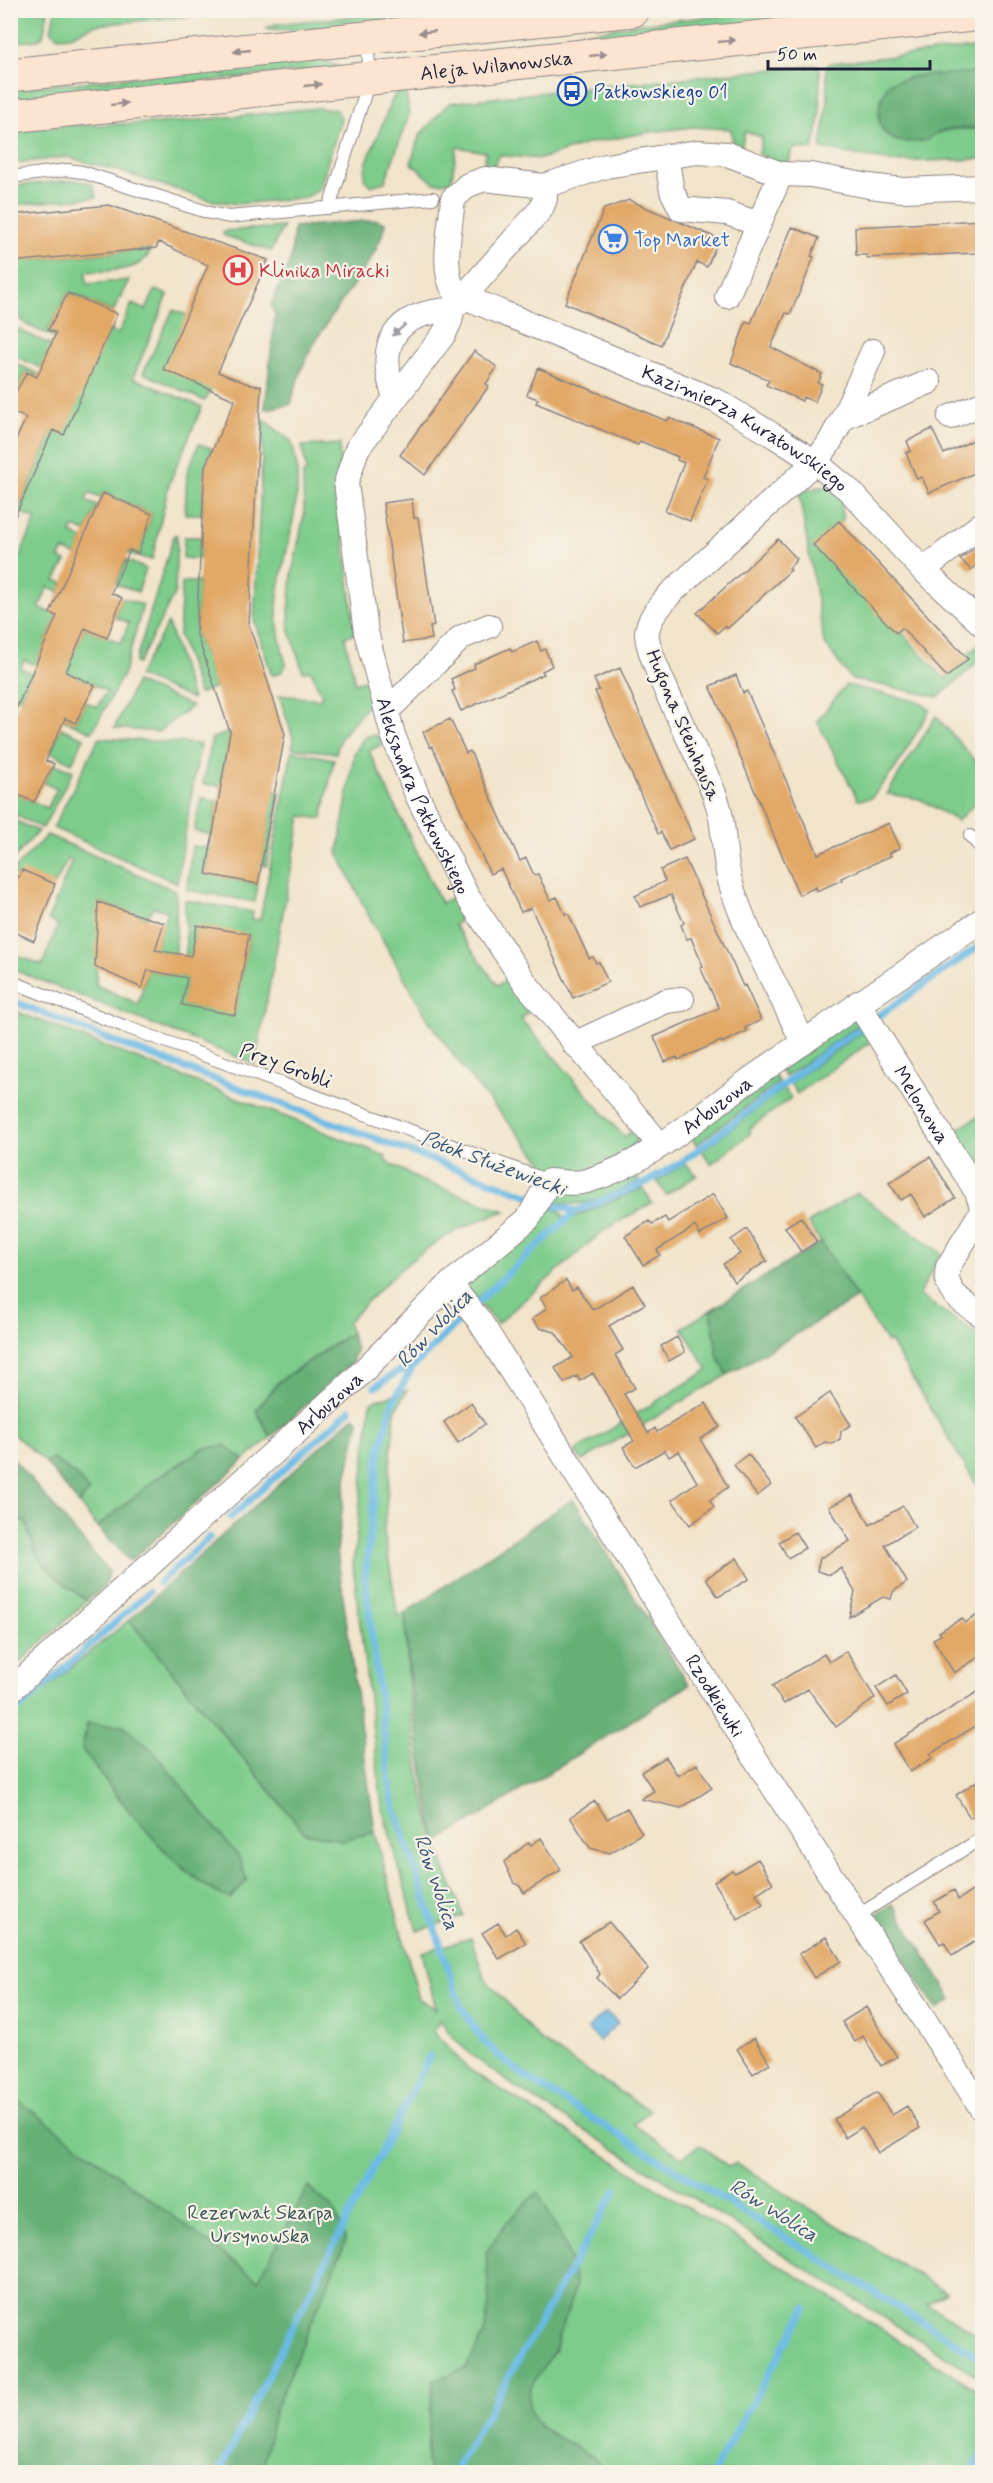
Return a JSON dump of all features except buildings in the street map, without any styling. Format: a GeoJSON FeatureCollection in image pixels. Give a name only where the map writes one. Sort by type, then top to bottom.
{"type":"FeatureCollection","features":[{"type":"Feature","properties":{"kind":"main road","name":"Aleja Wilanowska"},"geometry":{"type":"LineString","coordinates":[[10,75],[633,10]]}},
{"type":"Feature","properties":{"kind":"main road","name":"Aleja Wilanowska"},"geometry":{"type":"LineString","coordinates":[[10,116],[982,14]]}},
{"type":"Feature","properties":{"kind":"street"},"geometry":{"type":"LineString","coordinates":[[457,304],[447,276],[443,199],[468,185],[485,179],[544,186],[606,166],[698,152],[728,154],[781,174],[811,175],[903,190],[982,188]]}},
{"type":"Feature","properties":{"kind":"street"},"geometry":{"type":"LineString","coordinates":[[666,156],[672,191],[681,209],[727,213],[759,224]]}},
{"type":"Feature","properties":{"kind":"street"},"geometry":{"type":"LineString","coordinates":[[727,296],[781,174]]}},
{"type":"Feature","properties":{"kind":"street"},"geometry":{"type":"LineString","coordinates":[[396,397],[390,378],[388,349],[390,338],[406,324],[457,304],[537,215],[544,204],[544,186]]}},
{"type":"Feature","properties":{"kind":"street","name":"Aleksandra Patkowskiego"},"geometry":{"type":"LineString","coordinates":[[457,304],[444,334],[357,449],[346,483],[361,604],[393,735],[417,795],[467,896],[526,984],[660,1145]]}},
{"type":"Feature","properties":{"kind":"street","name":"Kazimierza Kuratowskiego"},"geometry":{"type":"LineString","coordinates":[[457,304],[717,401],[815,462],[851,492],[923,570],[982,624]]}},
{"type":"Feature","properties":{"kind":"street","name":"Hugona Steinhausa"},"geometry":{"type":"LineString","coordinates":[[803,1043],[742,916],[729,879],[724,826],[715,796],[657,668],[647,632],[655,612],[693,571],[815,462],[828,446],[873,351]]}},
{"type":"Feature","properties":{"kind":"street"},"geometry":{"type":"LineString","coordinates":[[843,418],[929,382]]}},
{"type":"Feature","properties":{"kind":"street"},"geometry":{"type":"LineString","coordinates":[[950,417],[982,404]]}},
{"type":"Feature","properties":{"kind":"street"},"geometry":{"type":"LineString","coordinates":[[923,570],[982,524]]}},
{"type":"Feature","properties":{"kind":"street"},"geometry":{"type":"LineString","coordinates":[[388,710],[462,637],[489,626]]}},
{"type":"Feature","properties":{"kind":"street","name":"Arbuzowa"},"geometry":{"type":"LineString","coordinates":[[10,1691],[354,1380],[534,1213],[548,1185],[588,1181],[626,1165],[660,1145],[982,920]]}},
{"type":"Feature","properties":{"kind":"street"},"geometry":{"type":"LineString","coordinates":[[574,1044],[666,1001],[682,999]]}},
{"type":"Feature","properties":{"kind":"street","name":"Melonowa"},"geometry":{"type":"LineString","coordinates":[[860,1006],[881,1035],[977,1192],[982,1209],[948,1267],[946,1275],[956,1298],[982,1315]]}},
{"type":"Feature","properties":{"kind":"street","name":"Rzodkiewki"},"geometry":{"type":"LineString","coordinates":[[454,1288],[479,1320],[982,2109]]}},
{"type":"Feature","properties":{"kind":"lane"},"geometry":{"type":"LineString","coordinates":[[329,208],[370,78],[367,38]]}},
{"type":"Feature","properties":{"kind":"lane"},"geometry":{"type":"LineString","coordinates":[[10,177],[68,171],[81,172],[229,217],[443,199]]}},
{"type":"Feature","properties":{"kind":"lane"},"geometry":{"type":"LineString","coordinates":[[970,836],[982,849]]}},
{"type":"Feature","properties":{"kind":"lane","name":"Przy Grobli"},"geometry":{"type":"LineString","coordinates":[[10,981],[126,1027],[548,1185]]}},
{"type":"Feature","properties":{"kind":"lane"},"geometry":{"type":"LineString","coordinates":[[857,1916],[982,1838]]}},
{"type":"Feature","properties":{"kind":"green space"},"geometry":{"type":"Polygon","coordinates":[[[55,10],[243,11],[95,25],[70,36],[58,37],[51,30],[55,10]]]}},
{"type":"Feature","properties":{"kind":"green space"},"geometry":{"type":"Polygon","coordinates":[[[10,11],[48,11],[43,36],[37,40],[11,43],[10,11]]]}},
{"type":"Feature","properties":{"kind":"green space"},"geometry":{"type":"Polygon","coordinates":[[[766,11],[882,11],[525,48],[524,45],[636,24],[766,11]]]}},
{"type":"Feature","properties":{"kind":"green space"},"geometry":{"type":"Polygon","coordinates":[[[401,12],[401,20],[301,30],[265,29],[275,24],[401,12]]]}},
{"type":"Feature","properties":{"kind":"green space"},"geometry":{"type":"Polygon","coordinates":[[[982,47],[982,72],[978,73],[934,133],[955,129],[982,129],[982,159],[896,162],[821,149],[828,98],[826,67],[830,63],[982,47]]]}},
{"type":"Feature","properties":{"kind":"green space"},"geometry":{"type":"Polygon","coordinates":[[[321,59],[339,67],[11,102],[10,89],[321,59]]]}},
{"type":"Feature","properties":{"kind":"green space"},"geometry":{"type":"Polygon","coordinates":[[[817,65],[820,68],[820,118],[813,149],[792,148],[789,163],[775,161],[759,154],[762,137],[745,132],[741,148],[733,146],[731,129],[693,127],[590,143],[540,159],[499,155],[493,167],[484,164],[486,152],[457,147],[451,182],[434,183],[411,163],[419,136],[449,103],[562,90],[563,94],[581,93],[581,88],[817,65]]]}},
{"type":"Feature","properties":{"kind":"green space"},"geometry":{"type":"Polygon","coordinates":[[[982,72],[982,129],[952,129],[938,133],[926,141],[905,142],[893,139],[882,128],[879,121],[880,105],[889,83],[916,76],[982,72]]]}},
{"type":"Feature","properties":{"kind":"green space"},"geometry":{"type":"Polygon","coordinates":[[[406,90],[409,115],[385,182],[371,186],[364,179],[366,164],[393,98],[397,93],[406,90]]]}},
{"type":"Feature","properties":{"kind":"green space"},"geometry":{"type":"Polygon","coordinates":[[[318,108],[337,110],[341,119],[321,184],[317,191],[304,198],[237,204],[209,200],[67,157],[11,164],[10,130],[178,122],[318,108]]]}},
{"type":"Feature","properties":{"kind":"green space"},"geometry":{"type":"Polygon","coordinates":[[[76,180],[93,184],[96,197],[11,205],[11,186],[76,180]]]}},
{"type":"Feature","properties":{"kind":"green space"},"geometry":{"type":"Polygon","coordinates":[[[377,220],[385,223],[377,247],[308,355],[295,386],[291,404],[265,409],[275,315],[271,305],[291,259],[294,227],[377,220]]]}},
{"type":"Feature","properties":{"kind":"green space"},"geometry":{"type":"Polygon","coordinates":[[[283,227],[271,251],[223,235],[224,231],[283,227]]]}},
{"type":"Feature","properties":{"kind":"green space"},"geometry":{"type":"Polygon","coordinates":[[[151,249],[147,257],[133,267],[86,272],[87,284],[129,280],[113,312],[68,293],[48,330],[56,333],[54,337],[27,325],[11,309],[10,262],[151,249]]]}},
{"type":"Feature","properties":{"kind":"green space"},"geometry":{"type":"Polygon","coordinates":[[[155,290],[168,295],[133,378],[202,407],[169,484],[152,560],[129,554],[130,550],[138,553],[152,514],[103,493],[100,498],[89,493],[86,501],[97,506],[86,532],[74,527],[71,533],[83,539],[76,555],[64,550],[59,558],[66,561],[55,580],[63,583],[60,592],[48,587],[39,607],[57,616],[36,665],[24,660],[21,668],[32,673],[20,699],[11,695],[11,576],[36,519],[18,511],[53,430],[110,330],[118,334],[132,304],[146,310],[155,290]]]}},
{"type":"Feature","properties":{"kind":"green space"},"geometry":{"type":"Polygon","coordinates":[[[173,310],[187,315],[211,389],[205,401],[143,373],[173,310]]]}},
{"type":"Feature","properties":{"kind":"green space"},"geometry":{"type":"Polygon","coordinates":[[[17,329],[51,345],[41,368],[11,354],[11,340],[17,329]]]}},
{"type":"Feature","properties":{"kind":"green space"},"geometry":{"type":"Polygon","coordinates":[[[11,361],[38,374],[37,377],[26,372],[11,403],[11,361]]]}},
{"type":"Feature","properties":{"kind":"green space"},"geometry":{"type":"Polygon","coordinates":[[[264,420],[291,441],[296,460],[297,479],[294,518],[277,605],[286,664],[283,671],[272,676],[254,620],[264,420]]]}},
{"type":"Feature","properties":{"kind":"green space"},"geometry":{"type":"Polygon","coordinates":[[[199,444],[213,449],[205,466],[202,514],[185,514],[187,472],[199,444]]]}},
{"type":"Feature","properties":{"kind":"green space"},"geometry":{"type":"Polygon","coordinates":[[[340,444],[339,497],[355,630],[354,634],[345,637],[355,683],[370,678],[372,700],[341,737],[336,753],[292,748],[294,741],[279,695],[319,699],[322,696],[311,671],[303,672],[289,628],[289,612],[292,574],[304,515],[303,474],[307,472],[302,446],[340,444]]]}},
{"type":"Feature","properties":{"kind":"green space"},"geometry":{"type":"Polygon","coordinates":[[[819,487],[828,487],[845,501],[841,511],[843,519],[818,542],[945,679],[969,657],[968,654],[982,643],[982,658],[939,697],[851,679],[824,643],[799,493],[819,487]]]}},
{"type":"Feature","properties":{"kind":"green space"},"geometry":{"type":"Polygon","coordinates":[[[174,535],[177,535],[175,593],[138,664],[135,663],[174,535]]]}},
{"type":"Feature","properties":{"kind":"green space"},"geometry":{"type":"Polygon","coordinates":[[[184,537],[201,537],[200,559],[183,558],[184,537]]]}},
{"type":"Feature","properties":{"kind":"green space"},"geometry":{"type":"Polygon","coordinates":[[[126,560],[146,569],[138,592],[116,584],[126,560]]]}},
{"type":"Feature","properties":{"kind":"green space"},"geometry":{"type":"Polygon","coordinates":[[[182,582],[199,582],[196,632],[215,687],[199,694],[179,635],[182,582]]]}},
{"type":"Feature","properties":{"kind":"green space"},"geometry":{"type":"Polygon","coordinates":[[[122,598],[143,605],[124,673],[92,732],[64,720],[65,718],[76,722],[86,702],[97,707],[107,691],[65,672],[85,628],[121,643],[129,623],[115,617],[122,598]]]}},
{"type":"Feature","properties":{"kind":"green space"},"geometry":{"type":"Polygon","coordinates":[[[168,623],[192,699],[138,676],[168,623]]]}},
{"type":"Feature","properties":{"kind":"green space"},"geometry":{"type":"Polygon","coordinates":[[[136,682],[192,706],[158,732],[114,728],[136,682]]]}},
{"type":"Feature","properties":{"kind":"green space"},"geometry":{"type":"Polygon","coordinates":[[[846,685],[920,702],[930,710],[895,769],[871,798],[858,800],[817,721],[846,685]]]}},
{"type":"Feature","properties":{"kind":"green space"},"geometry":{"type":"Polygon","coordinates":[[[936,716],[982,769],[982,797],[957,821],[920,799],[887,794],[936,716]]]}},
{"type":"Feature","properties":{"kind":"green space"},"geometry":{"type":"Polygon","coordinates":[[[61,728],[84,738],[72,763],[50,752],[61,728]]]}},
{"type":"Feature","properties":{"kind":"green space"},"geometry":{"type":"Polygon","coordinates":[[[230,732],[221,786],[203,784],[212,738],[230,732]]]}},
{"type":"Feature","properties":{"kind":"green space"},"geometry":{"type":"Polygon","coordinates":[[[365,736],[383,737],[386,742],[369,751],[441,903],[457,895],[469,914],[454,925],[498,986],[508,977],[532,1009],[521,1019],[624,1137],[634,1129],[638,1133],[635,1144],[614,1161],[583,1170],[542,1169],[544,1164],[468,1075],[429,1021],[365,909],[338,853],[354,754],[365,736]]]}},
{"type":"Feature","properties":{"kind":"green space"},"geometry":{"type":"Polygon","coordinates":[[[99,738],[200,744],[177,883],[53,828],[99,738]]]}},
{"type":"Feature","properties":{"kind":"green space"},"geometry":{"type":"Polygon","coordinates":[[[292,751],[334,759],[322,819],[301,816],[255,1064],[11,969],[11,953],[42,965],[58,925],[48,920],[72,860],[68,859],[55,884],[10,874],[47,835],[176,891],[176,954],[155,950],[167,911],[153,907],[147,918],[99,902],[96,985],[138,1004],[148,970],[187,978],[183,1005],[235,1014],[249,935],[197,926],[191,957],[186,956],[185,900],[253,912],[252,919],[260,920],[292,751]]]}},
{"type":"Feature","properties":{"kind":"green space"},"geometry":{"type":"Polygon","coordinates":[[[54,764],[73,771],[44,826],[42,828],[11,813],[11,791],[47,808],[57,789],[44,783],[54,764]]]}},
{"type":"Feature","properties":{"kind":"green space"},"geometry":{"type":"Polygon","coordinates":[[[274,791],[280,792],[266,866],[261,865],[274,791]]]}},
{"type":"Feature","properties":{"kind":"green space"},"geometry":{"type":"Polygon","coordinates":[[[201,798],[218,801],[212,835],[194,831],[201,798]]]}},
{"type":"Feature","properties":{"kind":"green space"},"geometry":{"type":"Polygon","coordinates":[[[11,819],[38,831],[11,862],[11,819]]]}},
{"type":"Feature","properties":{"kind":"green space"},"geometry":{"type":"Polygon","coordinates":[[[192,846],[210,848],[205,874],[258,884],[255,902],[187,890],[192,846]]]}},
{"type":"Feature","properties":{"kind":"green space"},"geometry":{"type":"Polygon","coordinates":[[[10,1009],[386,1156],[384,1160],[420,1180],[505,1211],[456,1231],[418,1255],[384,1285],[347,1323],[351,1333],[279,1381],[256,1410],[271,1437],[244,1460],[226,1446],[204,1448],[156,1479],[97,1527],[79,1504],[89,1491],[55,1460],[45,1462],[11,1432],[10,1009]]]}},
{"type":"Feature","properties":{"kind":"green space"},"geometry":{"type":"Polygon","coordinates":[[[855,1015],[861,1023],[785,1077],[780,1069],[855,1015]]]}},
{"type":"Feature","properties":{"kind":"green space"},"geometry":{"type":"Polygon","coordinates":[[[865,1030],[873,1040],[797,1094],[790,1083],[865,1030]]]}},
{"type":"Feature","properties":{"kind":"green space"},"geometry":{"type":"Polygon","coordinates":[[[773,1074],[779,1082],[696,1145],[690,1134],[773,1074]]]}},
{"type":"Feature","properties":{"kind":"green space"},"geometry":{"type":"Polygon","coordinates":[[[784,1088],[791,1098],[749,1129],[751,1133],[711,1164],[702,1151],[784,1088]]]}},
{"type":"Feature","properties":{"kind":"green space"},"geometry":{"type":"Polygon","coordinates":[[[982,1114],[982,1180],[953,1132],[982,1114]]]}},
{"type":"Feature","properties":{"kind":"green space"},"geometry":{"type":"Polygon","coordinates":[[[685,1163],[697,1175],[666,1195],[657,1181],[685,1163]]]}},
{"type":"Feature","properties":{"kind":"green space"},"geometry":{"type":"Polygon","coordinates":[[[633,1170],[639,1181],[608,1196],[574,1204],[552,1201],[554,1193],[633,1170]]]}},
{"type":"Feature","properties":{"kind":"green space"},"geometry":{"type":"Polygon","coordinates":[[[643,1188],[652,1203],[603,1231],[497,1324],[479,1303],[569,1219],[643,1188]]]}},
{"type":"Feature","properties":{"kind":"green space"},"geometry":{"type":"Polygon","coordinates":[[[857,1193],[941,1253],[919,1295],[982,1338],[982,1494],[890,1341],[887,1343],[808,1223],[857,1193]]]}},
{"type":"Feature","properties":{"kind":"green space"},"geometry":{"type":"Polygon","coordinates":[[[549,1207],[559,1211],[566,1219],[475,1300],[467,1290],[468,1279],[545,1218],[549,1207]]]}},
{"type":"Feature","properties":{"kind":"green space"},"geometry":{"type":"Polygon","coordinates":[[[821,1242],[857,1298],[727,1375],[717,1354],[711,1310],[821,1242]]]}},
{"type":"Feature","properties":{"kind":"green space"},"geometry":{"type":"Polygon","coordinates":[[[711,1310],[717,1354],[727,1375],[582,1461],[575,1451],[708,1370],[682,1328],[711,1310]]]}},
{"type":"Feature","properties":{"kind":"green space"},"geometry":{"type":"Polygon","coordinates":[[[351,1333],[356,1350],[352,1362],[271,1437],[256,1410],[280,1381],[351,1333]]]}},
{"type":"Feature","properties":{"kind":"green space"},"geometry":{"type":"Polygon","coordinates":[[[407,1390],[395,1412],[384,1530],[398,1617],[405,1613],[410,1700],[422,1788],[436,1844],[464,1916],[417,1931],[382,1807],[353,1566],[371,1402],[407,1390]]]}},
{"type":"Feature","properties":{"kind":"green space"},"geometry":{"type":"Polygon","coordinates":[[[354,1416],[359,1421],[346,1479],[337,1551],[375,1832],[342,1840],[305,1833],[129,1620],[354,1416]]]}},
{"type":"Feature","properties":{"kind":"green space"},"geometry":{"type":"Polygon","coordinates":[[[226,1446],[244,1460],[130,1561],[97,1527],[156,1479],[204,1448],[226,1446]]]}},
{"type":"Feature","properties":{"kind":"green space"},"geometry":{"type":"Polygon","coordinates":[[[11,1456],[109,1572],[106,1584],[87,1601],[55,1576],[41,1560],[35,1550],[26,1522],[11,1519],[11,1456]]]}},
{"type":"Feature","properties":{"kind":"green space"},"geometry":{"type":"Polygon","coordinates":[[[54,1459],[78,1477],[89,1491],[79,1504],[45,1462],[54,1459]]]}},
{"type":"Feature","properties":{"kind":"green space"},"geometry":{"type":"Polygon","coordinates":[[[573,1499],[689,1685],[436,1843],[416,1729],[405,1613],[573,1499]]]}},
{"type":"Feature","properties":{"kind":"green space"},"geometry":{"type":"Polygon","coordinates":[[[11,1519],[26,1522],[40,1560],[55,1576],[87,1601],[11,1670],[11,1519]]]}},
{"type":"Feature","properties":{"kind":"green space","name":"Rezerwat Skarpa Ursynowska"},"geometry":{"type":"Polygon","coordinates":[[[129,1620],[305,1833],[342,1840],[375,1832],[419,1999],[436,2009],[422,1952],[471,1938],[485,1979],[542,2042],[650,2111],[633,2124],[682,2157],[700,2145],[729,2167],[736,2163],[946,2292],[927,2304],[982,2338],[982,2379],[515,2087],[464,2048],[440,2019],[434,2032],[467,2068],[982,2393],[982,2472],[11,2472],[11,1717],[129,1620]],[[88,1724],[82,1749],[119,1799],[159,1842],[88,1724]]]}},
{"type":"Feature","properties":{"kind":"green space"},"geometry":{"type":"Polygon","coordinates":[[[87,1724],[123,1725],[151,1749],[239,1857],[247,1880],[230,1899],[210,1889],[190,1874],[169,1855],[129,1811],[82,1749],[87,1724]]]}},
{"type":"Feature","properties":{"kind":"green space"},"geometry":{"type":"Polygon","coordinates":[[[893,1904],[952,1999],[937,2010],[876,1915],[893,1904]]]}},
{"type":"Feature","properties":{"kind":"green space"},"geometry":{"type":"Polygon","coordinates":[[[10,2094],[258,2280],[308,2187],[334,2209],[346,2241],[274,2412],[262,2472],[11,2472],[10,2094]]]}},
{"type":"Feature","properties":{"kind":"green space"},"geometry":{"type":"Polygon","coordinates":[[[538,2192],[566,2246],[576,2285],[555,2350],[530,2388],[529,2409],[541,2428],[593,2457],[605,2472],[430,2472],[426,2462],[433,2381],[466,2368],[484,2334],[489,2303],[486,2252],[506,2223],[538,2192]]]}},
{"type":"Feature","properties":{"kind":"water"},"geometry":{"type":"Polygon","coordinates":[[[606,2012],[618,2023],[599,2041],[588,2029],[606,2012]]]}},
{"type":"Feature","properties":{"kind":"waterway","name":"Potok Służewiecki"},"geometry":{"type":"LineString","coordinates":[[10,1000],[115,1042],[554,1205],[576,1211],[645,1183],[682,1162],[825,1053],[982,944]]}},
{"type":"Feature","properties":{"kind":"waterway","name":"Rów Wolica"},"geometry":{"type":"LineString","coordinates":[[576,1211],[489,1291],[412,1368],[392,1404],[379,1454],[365,1578],[392,1799],[461,2006],[475,2030],[490,2047],[529,2079],[982,2359]]}},
{"type":"Feature","properties":{"kind":"waterway"},"geometry":{"type":"LineString","coordinates":[[375,1387],[397,1372],[412,1368]]}},
{"type":"Feature","properties":{"kind":"waterway"},"geometry":{"type":"LineString","coordinates":[[231,1517],[350,1410]]}},
{"type":"Feature","properties":{"kind":"waterway"},"geometry":{"type":"LineString","coordinates":[[159,1583],[210,1537]]}},
{"type":"Feature","properties":{"kind":"waterway"},"geometry":{"type":"LineString","coordinates":[[10,1717],[149,1592]]}},
{"type":"Feature","properties":{"kind":"waterway"},"geometry":{"type":"LineString","coordinates":[[219,2472],[430,2056]]}},
{"type":"Feature","properties":{"kind":"waterway"},"geometry":{"type":"LineString","coordinates":[[454,2472],[616,2190]]}},
{"type":"Feature","properties":{"kind":"waterway"},"geometry":{"type":"LineString","coordinates":[[713,2472],[806,2308]]}},
{"type":"Feature","properties":{"kind":"waterway"},"geometry":{"type":"LineString","coordinates":[[972,2472],[982,2454]]}},
{"type":"Feature","properties":{"kind":"place","name":"Patkowskiego 01"},"geometry":{"type":"Point","coordinates":[572,91]}},
{"type":"Feature","properties":{"kind":"place","name":"Top Market"},"geometry":{"type":"Point","coordinates":[613,239]}},
{"type":"Feature","properties":{"kind":"place","name":"Klinika Miracki"},"geometry":{"type":"Point","coordinates":[238,270]}}]}
